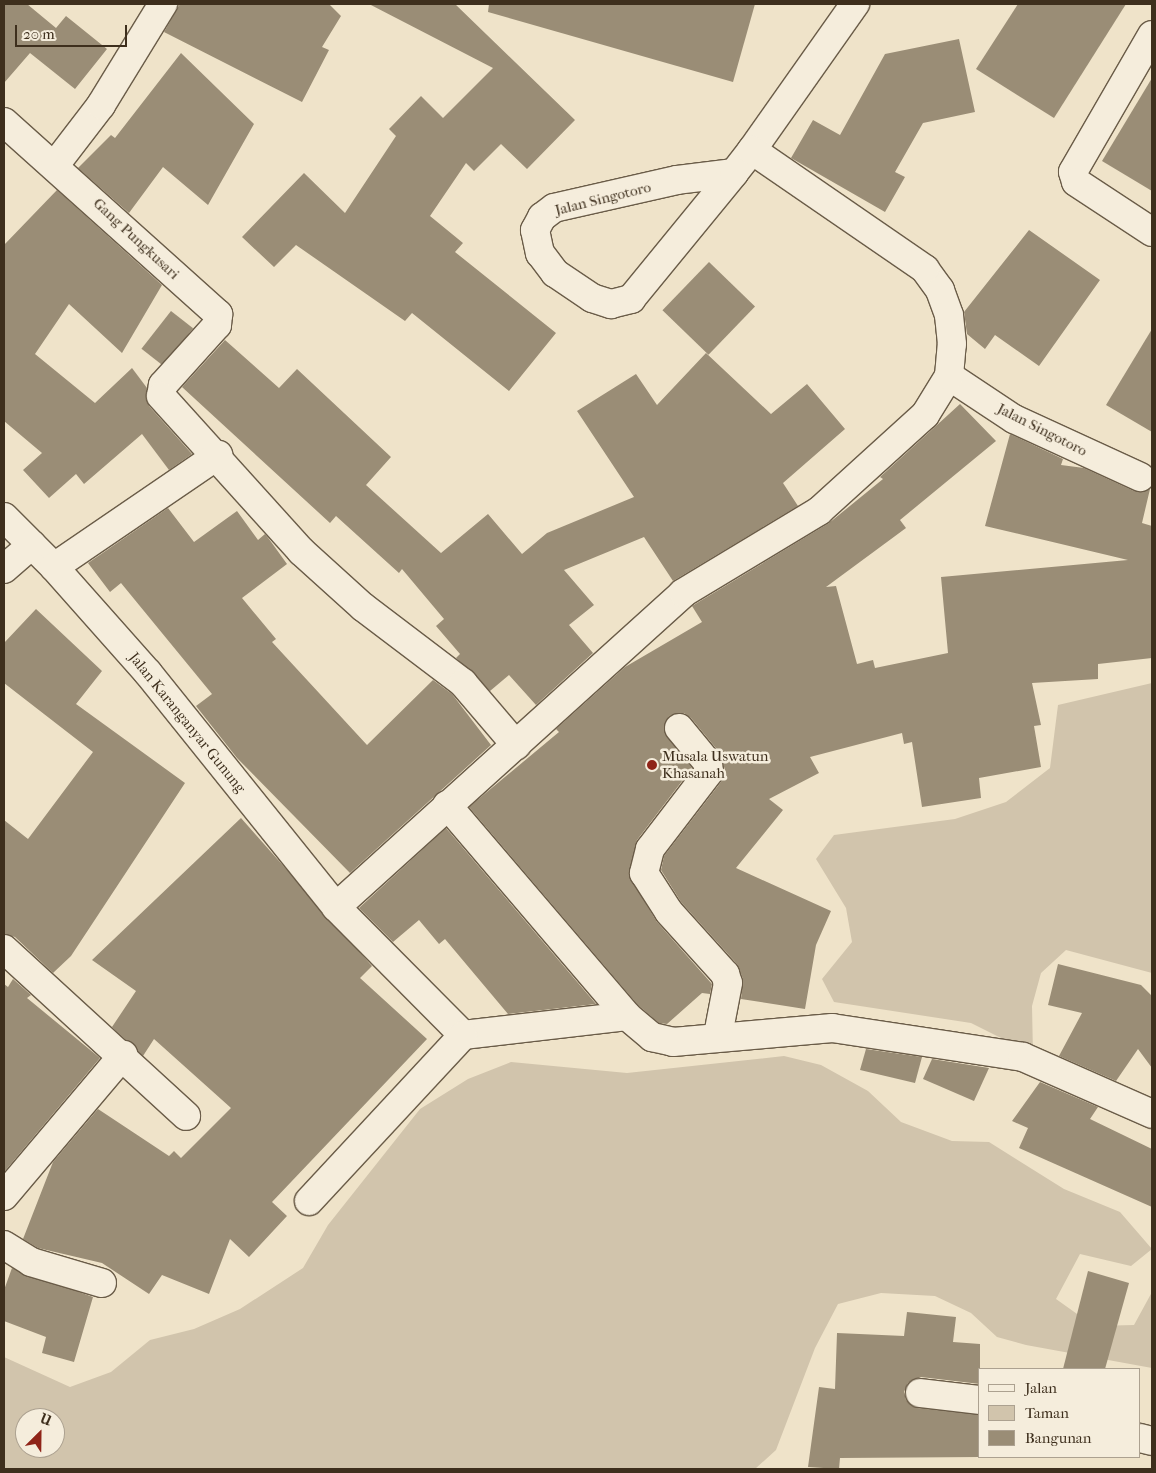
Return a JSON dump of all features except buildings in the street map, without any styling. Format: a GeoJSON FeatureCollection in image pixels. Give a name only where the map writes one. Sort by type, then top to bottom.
{"type":"FeatureCollection","features":[{"type":"Feature","properties":{"kind":"street"},"geometry":{"type":"LineString","coordinates":[[55,165],[101,105],[163,4]]}},
{"type":"Feature","properties":{"kind":"street","name":"Jalan Singotoro"},"geometry":{"type":"LineString","coordinates":[[734,172],[554,208],[542,218],[535,230],[540,253],[555,272],[592,298],[611,304],[631,299],[752,150],[854,4]]}},
{"type":"Feature","properties":{"kind":"street"},"geometry":{"type":"LineString","coordinates":[[1152,35],[1073,172],[1076,182],[1152,232]]}},
{"type":"Feature","properties":{"kind":"street","name":"Gang Pungkusari"},"geometry":{"type":"LineString","coordinates":[[4,122],[55,165],[218,314],[217,325],[160,391],[218,455]]}},
{"type":"Feature","properties":{"kind":"street"},"geometry":{"type":"LineString","coordinates":[[336,907],[683,593],[819,511],[925,415],[949,376],[952,344],[948,315],[940,290],[925,269],[752,150]]}},
{"type":"Feature","properties":{"kind":"street","name":"Jalan Singotoro"},"geometry":{"type":"LineString","coordinates":[[949,376],[1014,418],[1140,477]]}},
{"type":"Feature","properties":{"kind":"street"},"geometry":{"type":"LineString","coordinates":[[54,566],[218,455],[301,551],[364,607],[463,683],[516,745]]}},
{"type":"Feature","properties":{"kind":"street","name":"Jalan Karanganyar Gunung"},"geometry":{"type":"LineString","coordinates":[[4,517],[54,566],[148,673],[336,907],[463,1035]]}},
{"type":"Feature","properties":{"kind":"street"},"geometry":{"type":"LineString","coordinates":[[4,569],[32,546]]}},
{"type":"Feature","properties":{"kind":"street"},"geometry":{"type":"LineString","coordinates":[[679,728],[708,763],[709,772],[650,849],[644,873],[669,912],[725,974],[728,983],[718,1035]]}},
{"type":"Feature","properties":{"kind":"street"},"geometry":{"type":"LineString","coordinates":[[447,805],[627,1016],[662,1041],[718,1035],[832,1028],[1023,1057],[1152,1114]]}},
{"type":"Feature","properties":{"kind":"street"},"geometry":{"type":"LineString","coordinates":[[4,949],[123,1055],[186,1116]]}},
{"type":"Feature","properties":{"kind":"street"},"geometry":{"type":"LineString","coordinates":[[309,1201],[463,1035],[627,1016]]}},
{"type":"Feature","properties":{"kind":"street"},"geometry":{"type":"LineString","coordinates":[[4,1196],[123,1055]]}},
{"type":"Feature","properties":{"kind":"street"},"geometry":{"type":"LineString","coordinates":[[4,1245],[31,1262],[102,1283]]}},
{"type":"Feature","properties":{"kind":"street"},"geometry":{"type":"LineString","coordinates":[[920,1393],[978,1400]]}},
{"type":"Feature","properties":{"kind":"green space"},"geometry":{"type":"Polygon","coordinates":[[[1152,683],[1152,973],[1066,950],[1041,973],[1032,1006],[1033,1054],[971,1023],[834,1002],[822,979],[852,942],[846,908],[816,859],[834,835],[955,819],[1006,802],[1050,768],[1058,705],[1152,683]]]}},
{"type":"Feature","properties":{"kind":"green space"},"geometry":{"type":"Polygon","coordinates":[[[784,1056],[821,1065],[868,1091],[901,1122],[952,1141],[989,1142],[1064,1189],[1120,1212],[1152,1249],[1131,1266],[1080,1254],[1056,1299],[1094,1326],[1134,1325],[1152,1292],[1152,1368],[1026,1345],[997,1337],[971,1313],[935,1296],[881,1293],[838,1304],[815,1348],[776,1450],[755,1469],[4,1469],[4,1357],[70,1387],[111,1372],[150,1340],[194,1329],[240,1309],[303,1268],[328,1225],[420,1109],[468,1079],[511,1062],[627,1073],[784,1056]]]}},
{"type":"Feature","properties":{"kind":"place","name":"Musala Uswatun Khasanah"},"geometry":{"type":"Point","coordinates":[652,765]}}]}
